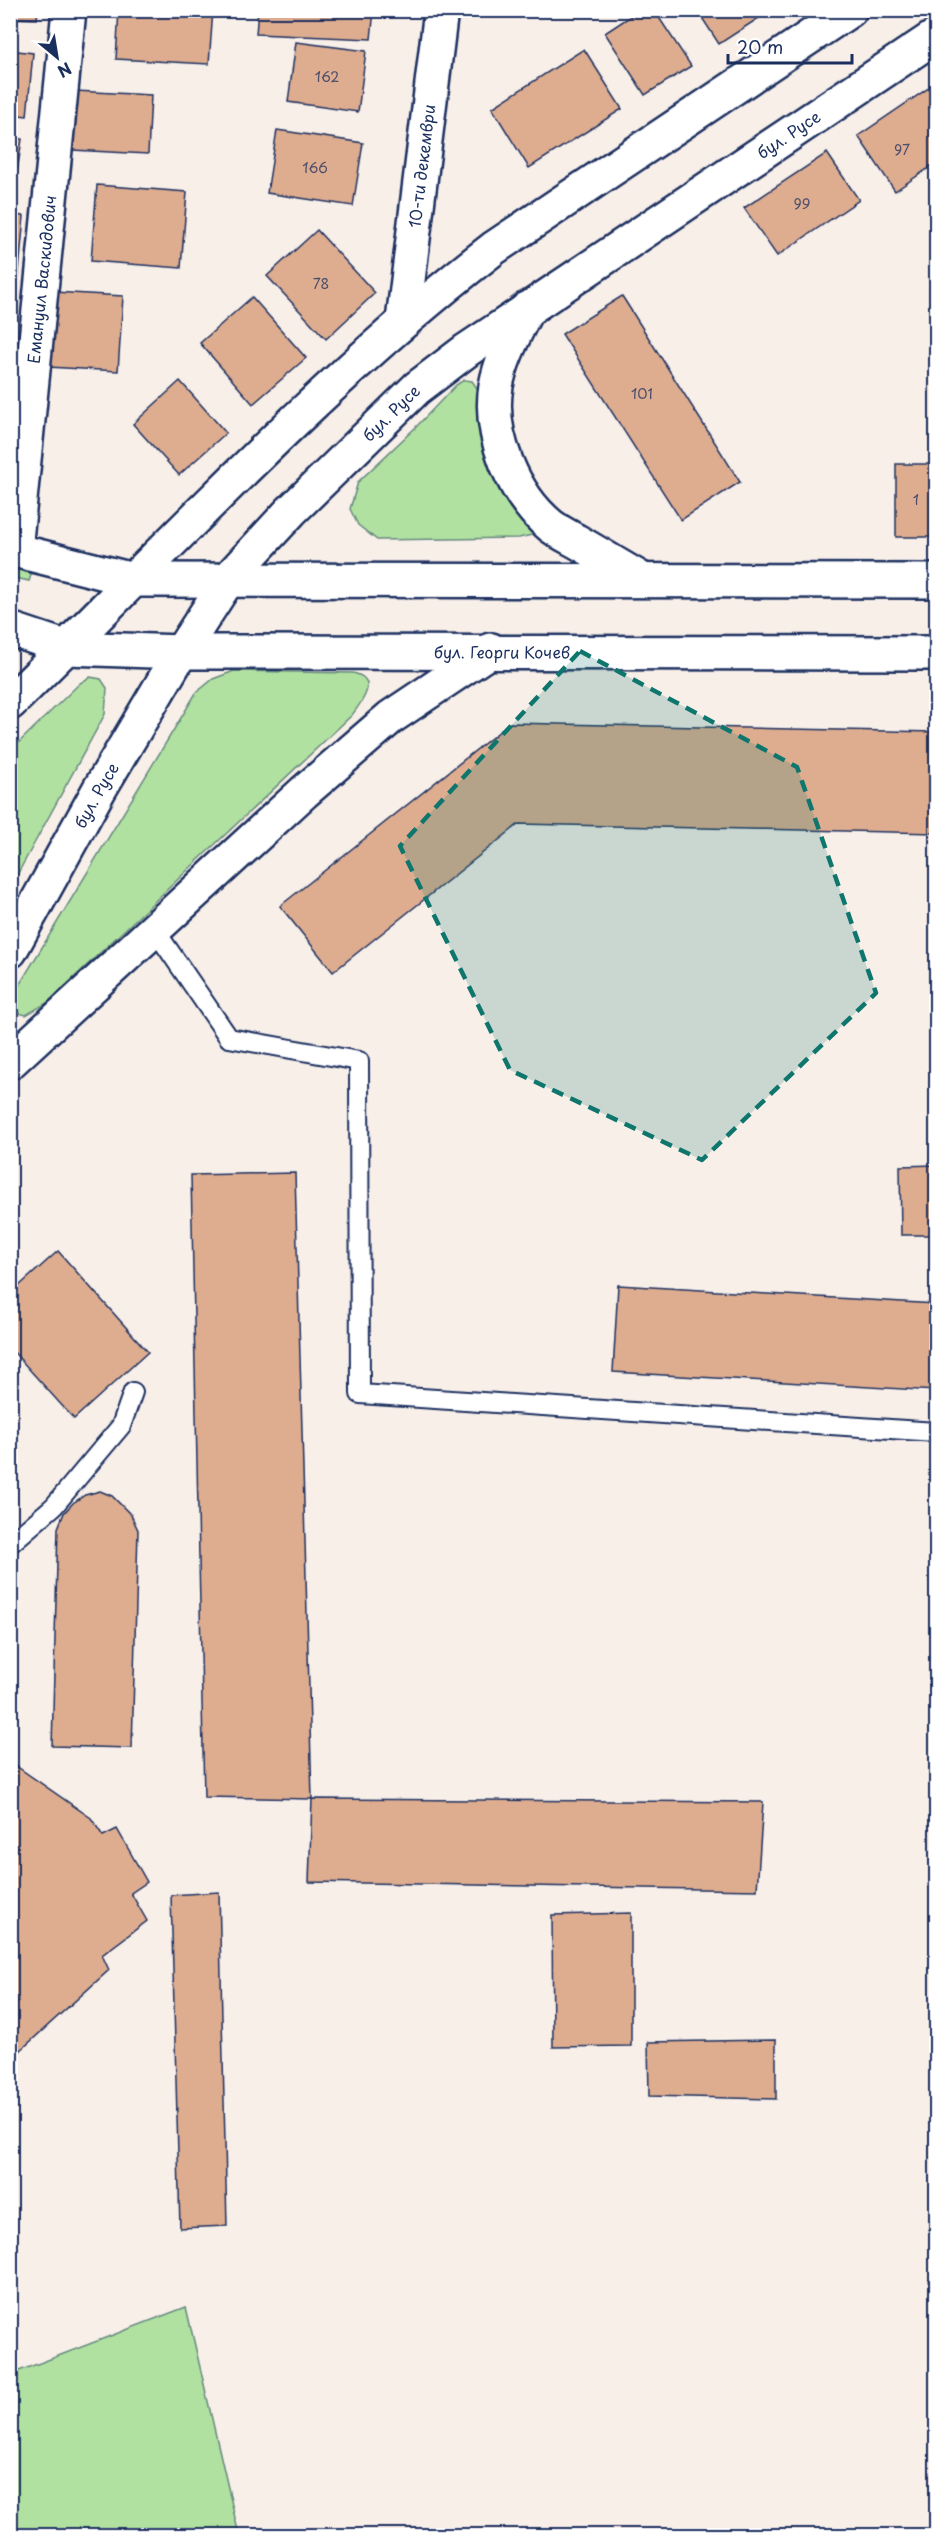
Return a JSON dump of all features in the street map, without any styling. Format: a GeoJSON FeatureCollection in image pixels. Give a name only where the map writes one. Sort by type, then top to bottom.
{"type":"FeatureCollection","features":[{"type":"Feature","properties":{"kind":"main road","name":"Емануил Васкидович"},"geometry":{"type":"LineString","coordinates":[[13,549],[69,10]]}},
{"type":"Feature","properties":{"kind":"main road","name":"10-ти декември"},"geometry":{"type":"LineString","coordinates":[[403,321],[441,10]]}},
{"type":"Feature","properties":{"kind":"main road"},"geometry":{"type":"LineString","coordinates":[[10,703],[235,479],[403,321],[494,248],[850,10]]}},
{"type":"Feature","properties":{"kind":"main road","name":"бул. Русе"},"geometry":{"type":"LineString","coordinates":[[10,951],[99,790],[181,652],[229,578],[291,511],[417,388],[528,307],[936,36]]}},
{"type":"Feature","properties":{"kind":"main road"},"geometry":{"type":"LineString","coordinates":[[528,307],[503,359],[496,386],[494,411],[499,439],[510,467],[523,495],[552,527],[643,580]]}},
{"type":"Feature","properties":{"kind":"main road"},"geometry":{"type":"LineString","coordinates":[[13,549],[133,580],[229,578],[936,581]]}},
{"type":"Feature","properties":{"kind":"main road","name":"бул. Георги Кочев"},"geometry":{"type":"LineString","coordinates":[[10,629],[67,648],[181,652],[491,650],[936,653]]}},
{"type":"Feature","properties":{"kind":"main road"},"geometry":{"type":"LineString","coordinates":[[10,1062],[304,792],[391,717],[491,650]]}},
{"type":"Feature","properties":{"kind":"lane"},"geometry":{"type":"LineString","coordinates":[[155,930],[229,1038],[359,1061],[360,1394],[936,1432]]}},
{"type":"Feature","properties":{"kind":"lane"},"geometry":{"type":"LineString","coordinates":[[10,1544],[54,1506],[121,1426],[134,1392]]}},
{"type":"Feature","properties":{"kind":"highlighted area"},"geometry":{"type":"Polygon","coordinates":[[[580,651],[797,767],[876,993],[702,1160],[510,1070],[400,846],[580,651]]]}},
{"type":"Feature","properties":{"kind":"green space"},"geometry":{"type":"Polygon","coordinates":[[[464,380],[472,381],[482,395],[532,535],[519,538],[377,540],[358,525],[350,509],[358,482],[456,385],[464,380]]]}},
{"type":"Feature","properties":{"kind":"green space"},"geometry":{"type":"Polygon","coordinates":[[[11,568],[32,572],[29,581],[11,577],[11,568]]]}},
{"type":"Feature","properties":{"kind":"green space"},"geometry":{"type":"Polygon","coordinates":[[[234,671],[353,673],[366,680],[367,685],[364,698],[352,715],[47,1003],[26,1015],[15,1012],[15,992],[196,693],[213,679],[234,671]]]}},
{"type":"Feature","properties":{"kind":"green space"},"geometry":{"type":"Polygon","coordinates":[[[90,677],[101,679],[107,688],[105,714],[11,886],[11,750],[80,683],[90,677]]]}},
{"type":"Feature","properties":{"kind":"green space"},"geometry":{"type":"Polygon","coordinates":[[[186,2307],[239,2535],[11,2535],[11,2374],[186,2307]]]}},
{"type":"Feature","properties":{"kind":"building"},"geometry":{"type":"Polygon","coordinates":[[[10,10],[38,10],[37,19],[10,18],[10,10]]]}},
{"type":"Feature","properties":{"kind":"building"},"geometry":{"type":"Polygon","coordinates":[[[119,10],[213,10],[209,64],[116,59],[119,10]]]}},
{"type":"Feature","properties":{"kind":"building"},"geometry":{"type":"Polygon","coordinates":[[[258,10],[374,10],[371,39],[256,34],[258,10]]]}},
{"type":"Feature","properties":{"kind":"building"},"geometry":{"type":"Polygon","coordinates":[[[640,10],[654,10],[691,66],[645,95],[605,33],[640,10]]]}},
{"type":"Feature","properties":{"kind":"building"},"geometry":{"type":"Polygon","coordinates":[[[697,10],[771,10],[719,44],[697,10]]]}},
{"type":"Feature","properties":{"kind":"building"},"geometry":{"type":"Polygon","coordinates":[[[296,42],[366,51],[358,112],[288,102],[296,42]]]}},
{"type":"Feature","properties":{"kind":"building"},"geometry":{"type":"Polygon","coordinates":[[[584,49],[622,109],[529,168],[492,108],[584,49]]]}},
{"type":"Feature","properties":{"kind":"building"},"geometry":{"type":"Polygon","coordinates":[[[10,50],[33,53],[27,116],[10,114],[10,50]]]}},
{"type":"Feature","properties":{"kind":"building"},"geometry":{"type":"Polygon","coordinates":[[[936,83],[936,163],[895,191],[858,136],[936,83]]]}},
{"type":"Feature","properties":{"kind":"building"},"geometry":{"type":"Polygon","coordinates":[[[75,91],[151,95],[148,154],[72,150],[75,91]]]}},
{"type":"Feature","properties":{"kind":"building"},"geometry":{"type":"Polygon","coordinates":[[[277,130],[363,143],[353,206],[267,193],[277,130]]]}},
{"type":"Feature","properties":{"kind":"building"},"geometry":{"type":"Polygon","coordinates":[[[10,137],[22,139],[13,199],[10,198],[10,137]]]}},
{"type":"Feature","properties":{"kind":"building"},"geometry":{"type":"Polygon","coordinates":[[[827,153],[859,200],[777,256],[744,208],[827,153]]]}},
{"type":"Feature","properties":{"kind":"building"},"geometry":{"type":"Polygon","coordinates":[[[97,185],[187,192],[181,268],[91,261],[97,185]]]}},
{"type":"Feature","properties":{"kind":"building"},"geometry":{"type":"Polygon","coordinates":[[[10,215],[24,216],[18,282],[10,281],[10,215]]]}},
{"type":"Feature","properties":{"kind":"building"},"geometry":{"type":"Polygon","coordinates":[[[317,230],[375,293],[326,339],[267,276],[317,230]]]}},
{"type":"Feature","properties":{"kind":"building"},"geometry":{"type":"Polygon","coordinates":[[[53,292],[123,296],[118,371],[48,367],[53,292]]]}},
{"type":"Feature","properties":{"kind":"building"},"geometry":{"type":"Polygon","coordinates":[[[622,296],[740,482],[681,520],[562,334],[622,296]]]}},
{"type":"Feature","properties":{"kind":"building"},"geometry":{"type":"Polygon","coordinates":[[[252,297],[306,358],[253,404],[200,343],[252,297]]]}},
{"type":"Feature","properties":{"kind":"building"},"geometry":{"type":"Polygon","coordinates":[[[180,381],[226,433],[179,475],[133,424],[180,381]]]}},
{"type":"Feature","properties":{"kind":"building"},"geometry":{"type":"Polygon","coordinates":[[[896,464],[936,464],[936,537],[896,537],[896,464]]]}},
{"type":"Feature","properties":{"kind":"building"},"geometry":{"type":"Polygon","coordinates":[[[510,723],[936,732],[936,833],[519,824],[333,972],[280,906],[510,723]]]}},
{"type":"Feature","properties":{"kind":"building"},"geometry":{"type":"Polygon","coordinates":[[[936,1165],[936,1235],[901,1235],[900,1166],[936,1165]]]}},
{"type":"Feature","properties":{"kind":"building"},"geometry":{"type":"Polygon","coordinates":[[[295,1173],[312,1799],[204,1797],[191,1175],[295,1173]]]}},
{"type":"Feature","properties":{"kind":"building"},"geometry":{"type":"Polygon","coordinates":[[[58,1251],[148,1352],[74,1419],[10,1348],[10,1294],[58,1251]]]}},
{"type":"Feature","properties":{"kind":"building"},"geometry":{"type":"Polygon","coordinates":[[[618,1285],[936,1304],[936,1391],[613,1372],[618,1285]]]}},
{"type":"Feature","properties":{"kind":"building"},"geometry":{"type":"Polygon","coordinates":[[[100,1491],[112,1496],[131,1515],[138,1530],[132,1748],[52,1746],[58,1528],[64,1513],[73,1503],[85,1495],[100,1491]]]}},
{"type":"Feature","properties":{"kind":"building"},"geometry":{"type":"Polygon","coordinates":[[[10,1757],[19,1768],[91,1818],[103,1836],[117,1829],[147,1882],[131,1893],[147,1921],[102,1955],[109,1970],[10,2060],[10,1757]]]}},
{"type":"Feature","properties":{"kind":"building"},"geometry":{"type":"Polygon","coordinates":[[[312,1799],[763,1802],[757,1890],[309,1882],[312,1799]]]}},
{"type":"Feature","properties":{"kind":"building"},"geometry":{"type":"Polygon","coordinates":[[[219,1892],[227,2226],[180,2228],[171,1895],[219,1892]]]}},
{"type":"Feature","properties":{"kind":"building"},"geometry":{"type":"Polygon","coordinates":[[[631,1913],[631,2046],[553,2047],[552,1915],[631,1913]]]}},
{"type":"Feature","properties":{"kind":"building"},"geometry":{"type":"Polygon","coordinates":[[[776,2040],[776,2099],[649,2096],[648,2042],[776,2040]]]}}]}
